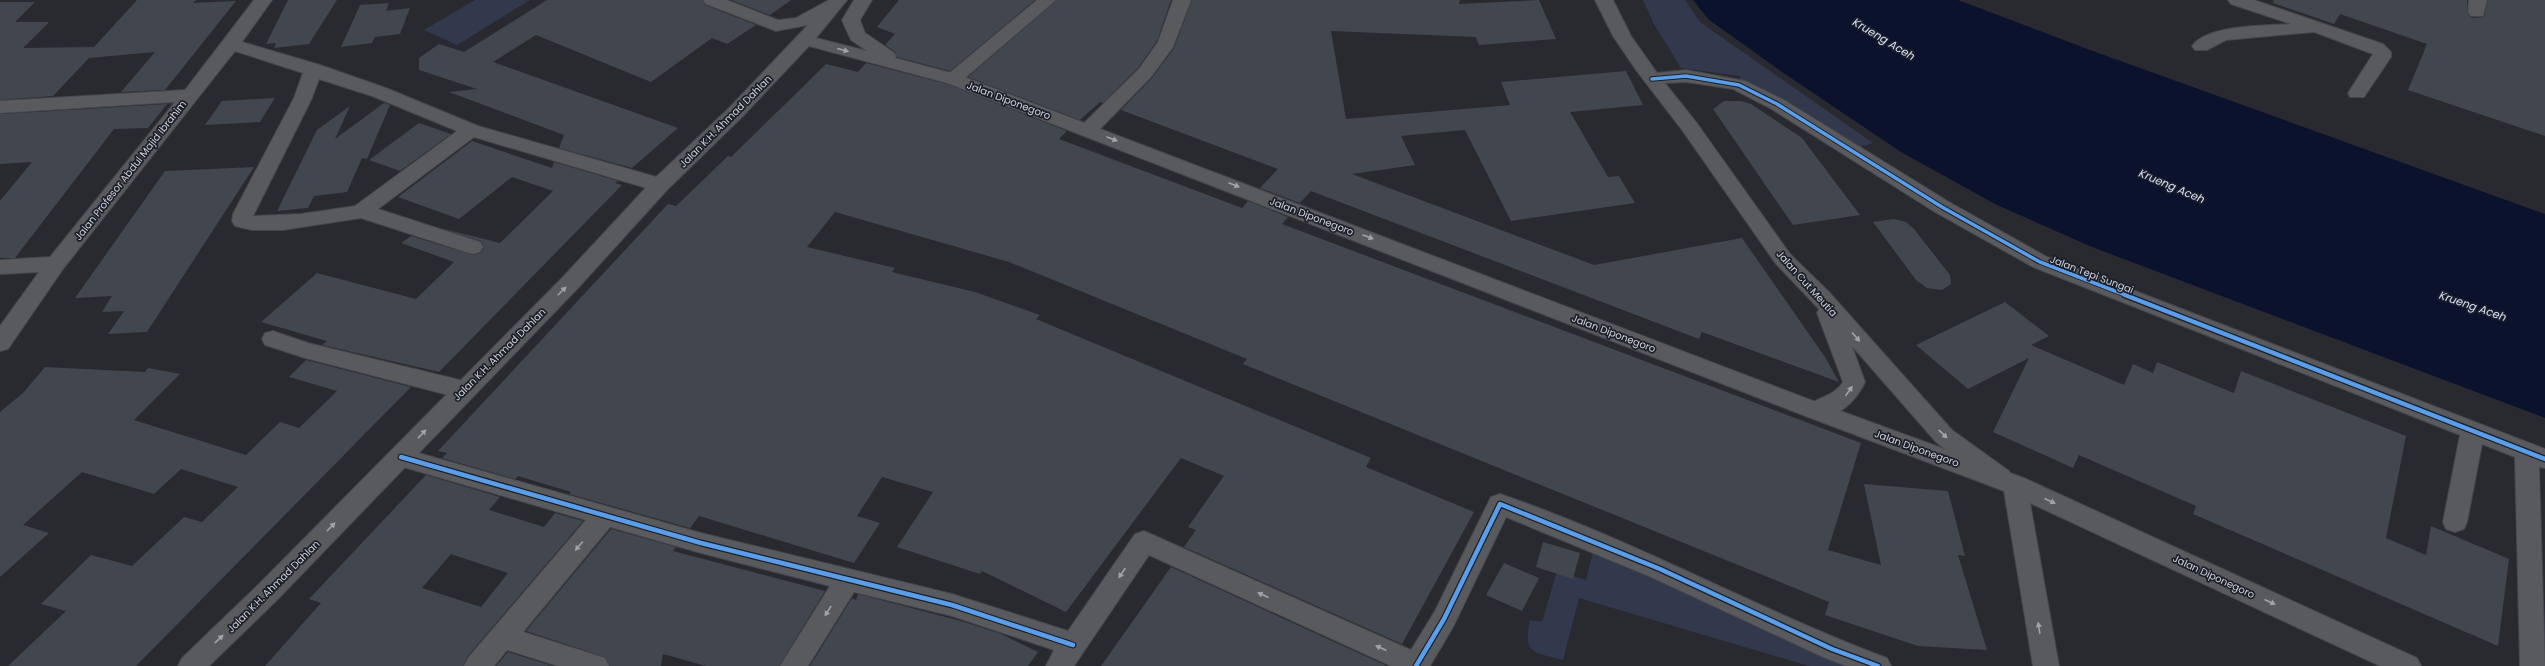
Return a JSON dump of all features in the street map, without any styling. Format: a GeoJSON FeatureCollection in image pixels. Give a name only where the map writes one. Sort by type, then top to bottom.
{"type":"FeatureCollection","features":[{"type":"Feature","properties":{"kind":"street","name":"Jalan Profesor Abdul Majid Ibrahim"},"geometry":{"type":"LineString","coordinates":[[0,344],[56,264],[231,44],[263,0]]}},
{"type":"Feature","properties":{"kind":"street"},"geometry":{"type":"LineString","coordinates":[[712,0],[776,26],[808,19],[832,0]]}},
{"type":"Feature","properties":{"kind":"street","name":"Jalan K.H. Ahmad Dahlan"},"geometry":{"type":"LineString","coordinates":[[191,666],[268,592],[401,457],[464,390],[571,282],[660,185],[735,113],[805,40],[838,0]]}},
{"type":"Feature","properties":{"kind":"street"},"geometry":{"type":"LineString","coordinates":[[863,0],[856,7],[851,20],[857,36],[902,67]]}},
{"type":"Feature","properties":{"kind":"street"},"geometry":{"type":"LineString","coordinates":[[953,79],[1047,0]]}},
{"type":"Feature","properties":{"kind":"street"},"geometry":{"type":"LineString","coordinates":[[1088,130],[1144,72],[1167,43],[1182,0]]}},
{"type":"Feature","properties":{"kind":"street","name":"Jalan Cut Meutia"},"geometry":{"type":"LineString","coordinates":[[1604,0],[1622,36],[1652,79],[1689,126],[1784,259],[1822,297],[1944,436],[2008,482]]}},
{"type":"Feature","properties":{"kind":"street"},"geometry":{"type":"LineString","coordinates":[[2237,0],[2377,48],[2382,52],[2382,57],[2357,93]]}},
{"type":"Feature","properties":{"kind":"street"},"geometry":{"type":"LineString","coordinates":[[735,113],[737,104],[745,88],[778,47],[781,38],[776,26]]}},
{"type":"Feature","properties":{"kind":"street"},"geometry":{"type":"LineString","coordinates":[[2201,46],[2222,35],[2319,27]]}},
{"type":"Feature","properties":{"kind":"street","name":"Jalan Diponegoro"},"geometry":{"type":"LineString","coordinates":[[805,40],[902,67],[953,79],[1816,411],[2008,482],[2408,666]]}},
{"type":"Feature","properties":{"kind":"street"},"geometry":{"type":"LineString","coordinates":[[231,44],[314,69],[379,92],[471,130],[660,185]]}},
{"type":"Feature","properties":{"kind":"street"},"geometry":{"type":"LineString","coordinates":[[314,69],[303,98],[242,214],[242,221],[263,224],[340,216],[362,211],[471,130]]}},
{"type":"Feature","properties":{"kind":"street","name":"Jalan Tepi Sungai"},"geometry":{"type":"LineString","coordinates":[[1652,79],[1686,76],[1712,79],[1739,85],[1777,104],[1942,207],[2040,262],[2536,456]]}},
{"type":"Feature","properties":{"kind":"street"},"geometry":{"type":"LineString","coordinates":[[0,107],[190,95]]}},
{"type":"Feature","properties":{"kind":"street"},"geometry":{"type":"LineString","coordinates":[[362,211],[473,247]]}},
{"type":"Feature","properties":{"kind":"street"},"geometry":{"type":"LineString","coordinates":[[0,267],[56,264]]}},
{"type":"Feature","properties":{"kind":"street"},"geometry":{"type":"LineString","coordinates":[[1816,411],[1836,403],[1850,393],[1854,382],[1822,297]]}},
{"type":"Feature","properties":{"kind":"street"},"geometry":{"type":"LineString","coordinates":[[273,339],[305,350],[464,390]]}},
{"type":"Feature","properties":{"kind":"street"},"geometry":{"type":"LineString","coordinates":[[2455,522],[2472,432]]}},
{"type":"Feature","properties":{"kind":"street"},"geometry":{"type":"LineString","coordinates":[[2533,666],[2536,456]]}},
{"type":"Feature","properties":{"kind":"street"},"geometry":{"type":"LineString","coordinates":[[401,457],[700,544],[849,578],[952,605],[1074,645]]}},
{"type":"Feature","properties":{"kind":"street"},"geometry":{"type":"LineString","coordinates":[[2008,482],[2046,666]]}},
{"type":"Feature","properties":{"kind":"street"},"geometry":{"type":"LineString","coordinates":[[1059,666],[1144,541],[1416,665],[1444,619],[1500,504],[1660,570],[1832,649],[1878,666]]}},
{"type":"Feature","properties":{"kind":"street"},"geometry":{"type":"LineString","coordinates":[[478,666],[605,516]]}},
{"type":"Feature","properties":{"kind":"street"},"geometry":{"type":"LineString","coordinates":[[793,666],[849,578]]}},
{"type":"Feature","properties":{"kind":"street"},"geometry":{"type":"LineString","coordinates":[[502,637],[596,666]]}},
{"type":"Feature","properties":{"kind":"shaded area"},"geometry":{"type":"Polygon","coordinates":[[[475,0],[530,0],[457,45],[424,30],[475,0]]]}},
{"type":"Feature","properties":{"kind":"shaded area"},"geometry":{"type":"Polygon","coordinates":[[[1643,0],[1685,0],[1700,22],[1873,143],[1840,152],[1739,89],[1740,76],[1681,68],[1654,24],[1643,0]]]}},
{"type":"Feature","properties":{"kind":"shaded area"},"geometry":{"type":"Polygon","coordinates":[[[1595,544],[1866,666],[1809,666],[1579,598],[1563,660],[1537,653],[1532,650],[1529,645],[1528,631],[1530,620],[1542,622],[1557,571],[1586,580],[1595,544]]]}},
{"type":"Feature","properties":{"kind":"water","name":"Krueng Aceh"},"geometry":{"type":"Polygon","coordinates":[[[1693,0],[1958,0],[2090,50],[2545,214],[2545,418],[2092,247],[1997,205],[1901,152],[1782,72],[1708,19],[1693,0]]]}},
{"type":"Feature","properties":{"kind":"building"},"geometry":{"type":"Polygon","coordinates":[[[137,0],[196,0],[193,3],[236,1],[165,90],[121,92],[155,52],[89,58],[53,96],[0,100],[0,2],[35,2],[15,22],[49,22],[23,48],[94,47],[137,0]]]}},
{"type":"Feature","properties":{"kind":"building"},"geometry":{"type":"Polygon","coordinates":[[[288,0],[337,0],[309,44],[274,48],[276,43],[266,44],[288,0]]]}},
{"type":"Feature","properties":{"kind":"building"},"geometry":{"type":"Polygon","coordinates":[[[547,0],[702,0],[705,5],[756,25],[727,44],[712,38],[651,82],[536,35],[493,62],[678,128],[632,168],[559,148],[564,135],[449,92],[477,89],[419,70],[419,58],[439,44],[464,52],[547,0]]]}},
{"type":"Feature","properties":{"kind":"building"},"geometry":{"type":"Polygon","coordinates":[[[731,0],[791,0],[770,15],[731,0]]]}},
{"type":"Feature","properties":{"kind":"building"},"geometry":{"type":"Polygon","coordinates":[[[899,0],[1035,0],[950,71],[897,57],[894,51],[885,45],[895,34],[877,27],[899,0]]]}},
{"type":"Feature","properties":{"kind":"building"},"geometry":{"type":"Polygon","coordinates":[[[1057,0],[1171,0],[1157,41],[1138,68],[1103,103],[1100,102],[1080,120],[968,77],[1057,0]]]}},
{"type":"Feature","properties":{"kind":"building"},"geometry":{"type":"Polygon","coordinates":[[[1192,0],[1460,0],[1459,4],[1539,0],[1556,39],[1479,45],[1476,37],[1331,31],[1346,119],[1510,105],[1501,82],[1626,71],[1643,105],[1570,112],[1608,177],[1619,176],[1635,203],[1511,221],[1465,130],[1401,136],[1415,165],[1352,174],[1594,265],[1742,238],[1825,357],[1839,382],[1702,332],[1699,339],[1311,191],[1300,203],[1260,188],[1278,169],[1121,110],[1152,78],[1174,48],[1192,0]]]}},
{"type":"Feature","properties":{"kind":"building"},"geometry":{"type":"Polygon","coordinates":[[[2274,0],[2467,0],[2467,12],[2471,18],[2484,17],[2488,0],[2545,0],[2545,136],[2408,90],[2427,44],[2340,14],[2334,24],[2273,3],[2274,0]]]}},
{"type":"Feature","properties":{"kind":"building"},"geometry":{"type":"Polygon","coordinates":[[[389,3],[386,11],[410,8],[400,34],[375,37],[372,43],[341,47],[360,5],[389,3]]]}},
{"type":"Feature","properties":{"kind":"building"},"geometry":{"type":"Polygon","coordinates":[[[866,63],[947,84],[1067,131],[1059,139],[1242,208],[1248,201],[1288,217],[1282,224],[1861,443],[1828,550],[1881,565],[1864,484],[1948,491],[1965,556],[1958,555],[1987,650],[1918,646],[1825,615],[1829,602],[1243,364],[1247,359],[1009,262],[835,212],[807,247],[895,268],[892,272],[975,292],[1040,315],[1036,319],[1371,458],[1366,467],[1474,512],[1402,644],[1184,547],[1196,530],[1188,527],[1224,476],[1181,458],[1066,612],[982,571],[980,574],[897,547],[933,492],[882,477],[857,516],[880,523],[854,563],[699,516],[690,528],[569,494],[571,492],[518,476],[515,479],[442,458],[447,453],[438,451],[668,204],[676,206],[728,156],[731,157],[826,64],[858,72],[866,63]]]}},
{"type":"Feature","properties":{"kind":"building"},"geometry":{"type":"Polygon","coordinates":[[[275,98],[260,122],[205,125],[222,101],[275,98]]]}},
{"type":"Feature","properties":{"kind":"building"},"geometry":{"type":"Polygon","coordinates":[[[1724,101],[1741,101],[1751,104],[1802,138],[1860,215],[1793,225],[1713,109],[1724,101]]]}},
{"type":"Feature","properties":{"kind":"building"},"geometry":{"type":"Polygon","coordinates":[[[384,103],[390,105],[367,159],[362,158],[347,192],[314,196],[308,208],[277,211],[317,130],[350,106],[335,139],[384,103]]]}},
{"type":"Feature","properties":{"kind":"building"},"geometry":{"type":"Polygon","coordinates":[[[167,104],[148,128],[114,129],[15,258],[0,258],[0,201],[32,162],[0,164],[0,114],[167,104]]]}},
{"type":"Feature","properties":{"kind":"building"},"geometry":{"type":"Polygon","coordinates":[[[419,123],[451,134],[400,171],[369,160],[419,123]]]}},
{"type":"Feature","properties":{"kind":"building"},"geometry":{"type":"Polygon","coordinates":[[[472,141],[552,168],[554,162],[618,181],[615,183],[622,185],[439,372],[322,345],[327,341],[261,322],[317,273],[416,299],[454,262],[401,243],[411,236],[473,255],[481,253],[484,248],[481,241],[440,228],[500,243],[553,191],[512,177],[459,219],[398,197],[472,141]]]}},
{"type":"Feature","properties":{"kind":"building"},"geometry":{"type":"Polygon","coordinates":[[[254,167],[147,332],[108,334],[124,311],[102,312],[112,296],[75,298],[165,171],[254,167]]]}},
{"type":"Feature","properties":{"kind":"building"},"geometry":{"type":"Polygon","coordinates":[[[1894,219],[1906,222],[1914,229],[1950,275],[1951,284],[1942,290],[1927,288],[1916,280],[1873,222],[1894,219]]]}},
{"type":"Feature","properties":{"kind":"building"},"geometry":{"type":"Polygon","coordinates":[[[2005,302],[2049,336],[2031,345],[2124,385],[2133,364],[2153,373],[2157,362],[2234,393],[2241,371],[2406,436],[2386,538],[2426,555],[2431,526],[2509,559],[2498,646],[2193,514],[2196,506],[2079,455],[2073,468],[1993,432],[2029,358],[1968,389],[1916,345],[2005,302]]]}},
{"type":"Feature","properties":{"kind":"building"},"geometry":{"type":"Polygon","coordinates":[[[306,360],[411,387],[136,666],[8,666],[66,611],[41,604],[91,555],[132,566],[184,517],[202,522],[238,487],[181,469],[154,494],[82,472],[23,525],[49,533],[0,577],[0,412],[23,393],[45,367],[145,372],[148,368],[180,374],[134,420],[246,455],[280,422],[299,428],[337,391],[289,377],[306,360]]]}},
{"type":"Feature","properties":{"kind":"building"},"geometry":{"type":"Polygon","coordinates":[[[426,475],[500,497],[489,510],[544,527],[555,513],[583,521],[467,657],[463,666],[265,666],[321,603],[309,599],[426,475]],[[451,554],[422,588],[481,607],[508,573],[451,554]]]}},
{"type":"Feature","properties":{"kind":"building"},"geometry":{"type":"Polygon","coordinates":[[[611,529],[676,547],[673,551],[825,591],[779,666],[706,666],[663,654],[661,666],[610,666],[605,657],[526,631],[611,529]]]}},
{"type":"Feature","properties":{"kind":"building"},"geometry":{"type":"Polygon","coordinates":[[[1543,542],[1580,553],[1573,579],[1536,567],[1543,542]]]}},
{"type":"Feature","properties":{"kind":"building"},"geometry":{"type":"Polygon","coordinates":[[[1504,563],[1539,578],[1522,611],[1486,595],[1504,563]]]}},
{"type":"Feature","properties":{"kind":"building"},"geometry":{"type":"Polygon","coordinates":[[[1171,567],[1387,666],[1101,666],[1171,567]]]}},
{"type":"Feature","properties":{"kind":"building"},"geometry":{"type":"Polygon","coordinates":[[[858,594],[961,621],[999,633],[1038,652],[1028,666],[810,666],[852,598],[856,600],[858,594]]]}},
{"type":"Feature","properties":{"kind":"building"},"geometry":{"type":"Polygon","coordinates":[[[508,652],[553,666],[496,666],[508,652]]]}},
{"type":"Feature","properties":{"kind":"cycle path"},"geometry":{"type":"LineString","coordinates":[[1652,79],[1686,76],[1712,79],[1739,85],[1777,104],[1942,207],[2040,262],[2545,459]]}},
{"type":"Feature","properties":{"kind":"cycle path"},"geometry":{"type":"LineString","coordinates":[[401,457],[701,543],[952,605],[1073,645]]}},
{"type":"Feature","properties":{"kind":"cycle path"},"geometry":{"type":"LineString","coordinates":[[1416,666],[1444,619],[1500,504],[1660,569],[1832,649],[1878,666]]}}]}
